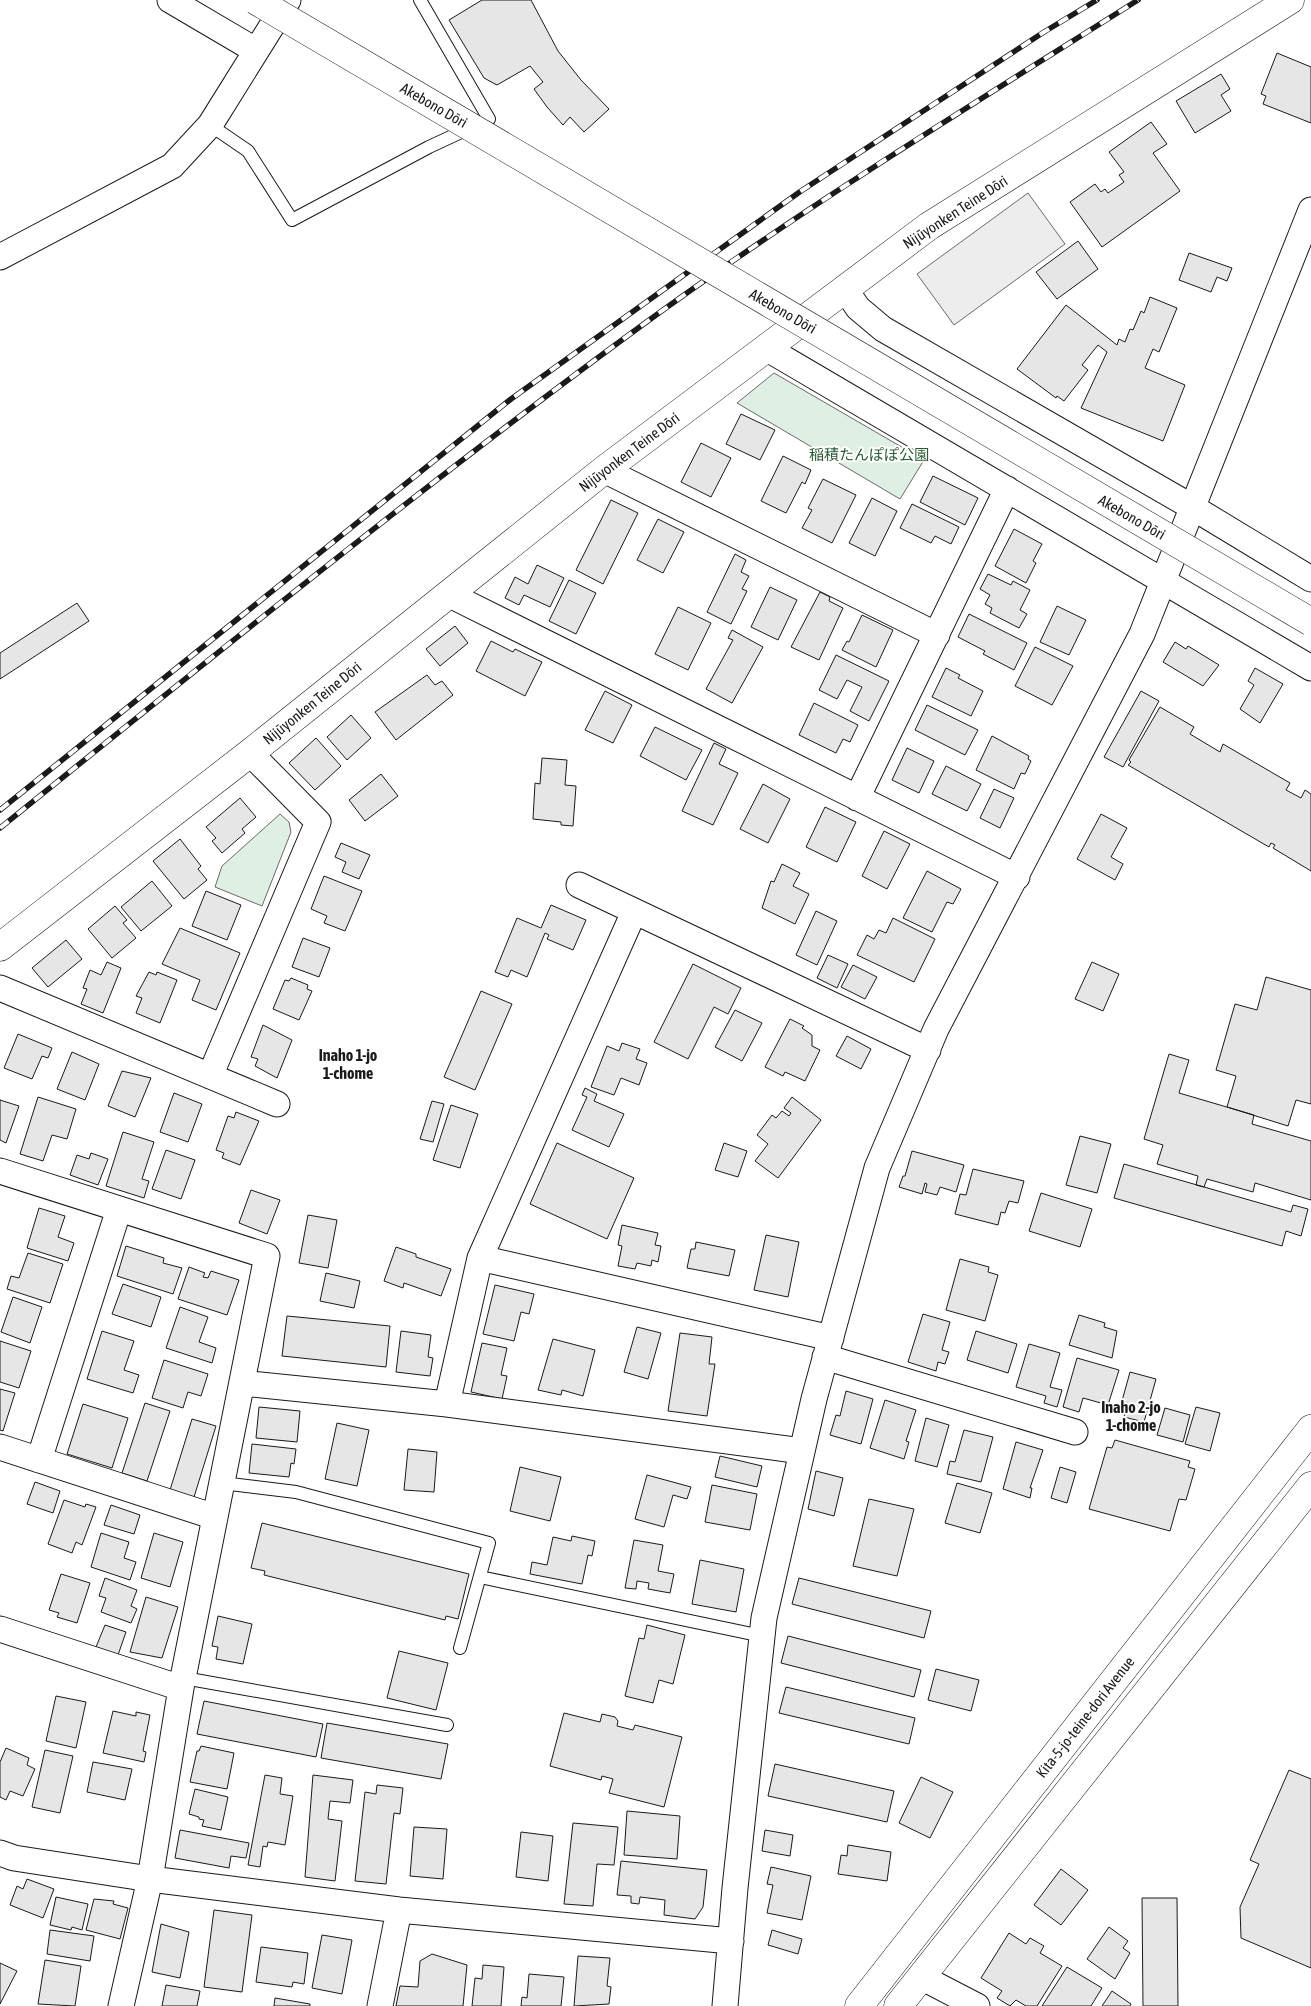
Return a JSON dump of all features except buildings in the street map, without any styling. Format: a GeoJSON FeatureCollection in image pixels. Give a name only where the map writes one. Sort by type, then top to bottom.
{"type":"FeatureCollection","features":[{"type":"Feature","properties":{"kind":"main road","name":"Akebono Dōri"},"geometry":{"type":"LineString","coordinates":[[255,0],[1311,622]]}},
{"type":"Feature","properties":{"kind":"main road","name":"Nijūyonken Teine Dōri"},"geometry":{"type":"LineString","coordinates":[[0,947],[250,753],[604,470],[929,226],[1290,0]]}},
{"type":"Feature","properties":{"kind":"main road","name":"Kita-5-jo-teine-dori Avenue"},"geometry":{"type":"LineString","coordinates":[[859,2006],[1311,1429]]}},
{"type":"Feature","properties":{"kind":"main road"},"geometry":{"type":"LineString","coordinates":[[898,2006],[1311,1486]]}},
{"type":"Feature","properties":{"kind":"street"},"geometry":{"type":"LineString","coordinates":[[170,0],[255,50]]}},
{"type":"Feature","properties":{"kind":"street"},"geometry":{"type":"LineString","coordinates":[[0,257],[172,166],[210,125],[255,50],[288,0]]}},
{"type":"Feature","properties":{"kind":"street"},"geometry":{"type":"LineString","coordinates":[[725,2006],[764,1618],[802,1451],[877,1168],[936,1029],[1017,877],[1142,634],[1311,210]]}},
{"type":"Feature","properties":{"kind":"street"},"geometry":{"type":"LineString","coordinates":[[845,289],[858,308],[882,329],[1192,507],[1311,579]]}},
{"type":"Feature","properties":{"kind":"street"},"geometry":{"type":"LineString","coordinates":[[766,348],[1311,668]]}},
{"type":"Feature","properties":{"kind":"street"},"geometry":{"type":"LineString","coordinates":[[604,470],[937,635]]}},
{"type":"Feature","properties":{"kind":"street"},"geometry":{"type":"LineString","coordinates":[[857,798],[1007,489]]}},
{"type":"Feature","properties":{"kind":"street"},"geometry":{"type":"LineString","coordinates":[[448,594],[1017,877]]}},
{"type":"Feature","properties":{"kind":"street"},"geometry":{"type":"LineString","coordinates":[[210,1076],[318,822],[250,753]]}},
{"type":"Feature","properties":{"kind":"street"},"geometry":{"type":"LineString","coordinates":[[579,886],[928,1050]]}},
{"type":"Feature","properties":{"kind":"street"},"geometry":{"type":"LineString","coordinates":[[447,1404],[480,1258],[634,912]]}},
{"type":"Feature","properties":{"kind":"street"},"geometry":{"type":"LineString","coordinates":[[0,988],[277,1104]]}},
{"type":"Feature","properties":{"kind":"street"},"geometry":{"type":"LineString","coordinates":[[0,1171],[267,1256],[182,1683],[150,1879],[121,2006]]}},
{"type":"Feature","properties":{"kind":"street"},"geometry":{"type":"LineString","coordinates":[[39,1460],[119,1209]]}},
{"type":"Feature","properties":{"kind":"street"},"geometry":{"type":"LineString","coordinates":[[480,1258],[828,1348],[1076,1432]]}},
{"type":"Feature","properties":{"kind":"street"},"geometry":{"type":"LineString","coordinates":[[242,1384],[447,1404],[802,1451]]}},
{"type":"Feature","properties":{"kind":"street"},"geometry":{"type":"LineString","coordinates":[[0,1447],[216,1517]]}},
{"type":"Feature","properties":{"kind":"street"},"geometry":{"type":"LineString","coordinates":[[0,1629],[182,1683]]}},
{"type":"Feature","properties":{"kind":"street"},"geometry":{"type":"LineString","coordinates":[[0,1853],[14,1858],[150,1879],[399,1910],[731,1941]]}},
{"type":"Feature","properties":{"kind":"street"},"geometry":{"type":"LineString","coordinates":[[380,2006],[399,1910]]}},
{"type":"Feature","properties":{"kind":"street"},"geometry":{"type":"LineString","coordinates":[[921,1977],[977,2006]]}},
{"type":"Feature","properties":{"kind":"lane"},"geometry":{"type":"LineString","coordinates":[[210,125],[248,151],[292,220],[429,146],[489,120],[420,0]]}},
{"type":"Feature","properties":{"kind":"lane"},"geometry":{"type":"LineString","coordinates":[[222,1483],[296,1492],[489,1543],[460,1648]]}},
{"type":"Feature","properties":{"kind":"lane"},"geometry":{"type":"LineString","coordinates":[[480,1577],[762,1636]]}},
{"type":"Feature","properties":{"kind":"lane"},"geometry":{"type":"LineString","coordinates":[[182,1683],[447,1725]]}},
{"type":"Feature","properties":{"kind":"green space","name":"稲積たんぽぽ公園"},"geometry":{"type":"Polygon","coordinates":[[[774,373],[924,460],[900,499],[737,403],[774,373]]]}},
{"type":"Feature","properties":{"kind":"green space"},"geometry":{"type":"Polygon","coordinates":[[[280,814],[289,822],[291,832],[262,906],[215,887],[222,866],[280,814]]]}},
{"type":"Feature","properties":{"kind":"shaded area"},"geometry":{"type":"Polygon","coordinates":[[[1028,193],[1065,244],[954,325],[917,274],[1028,193]]]}},
{"type":"Feature","properties":{"kind":"railway"},"geometry":{"type":"LineString","coordinates":[[0,810],[511,399],[801,191],[1044,32],[1097,0]]}},
{"type":"Feature","properties":{"kind":"railway"},"geometry":{"type":"LineString","coordinates":[[0,828],[398,510],[641,326],[824,199],[1138,0]]}},
{"type":"Feature","properties":{"kind":"district","name":"Inaho 1-jo 1-chome"},"geometry":{"type":"Point","coordinates":[348,1064]}},
{"type":"Feature","properties":{"kind":"district","name":"Inaho 2-jo 1-chome"},"geometry":{"type":"Point","coordinates":[1131,1416]}}]}
